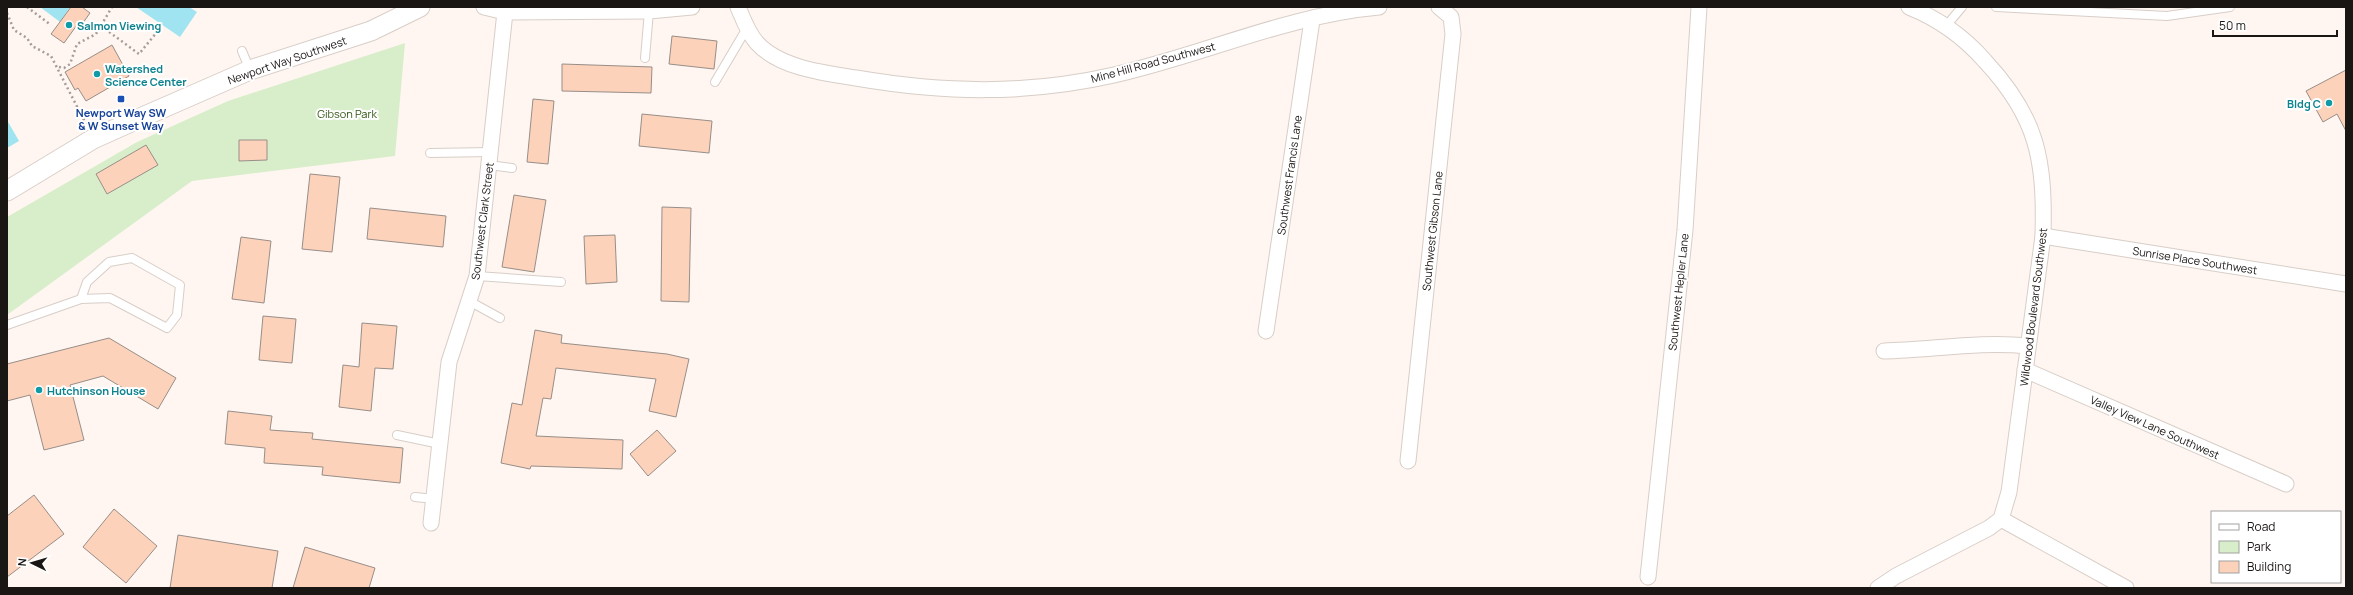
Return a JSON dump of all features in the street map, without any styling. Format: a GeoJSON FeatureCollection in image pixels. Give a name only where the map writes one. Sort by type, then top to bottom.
{"type":"FeatureCollection","features":[{"type":"Feature","properties":{"kind":"street","name":"Newport Way Southwest"},"geometry":{"type":"LineString","coordinates":[[7,192],[93,139],[250,70],[371,31],[420,7]]}},
{"type":"Feature","properties":{"kind":"street"},"geometry":{"type":"LineString","coordinates":[[484,7],[505,12],[649,11],[692,7]]}},
{"type":"Feature","properties":{"kind":"street","name":"Mine Hill Road Southwest"},"geometry":{"type":"LineString","coordinates":[[738,7],[747,28],[757,43],[771,54],[791,63],[826,73],[956,90],[998,91],[1072,83],[1115,75],[1248,35],[1335,13],[1379,7]]}},
{"type":"Feature","properties":{"kind":"street","name":"Southwest Gibson Lane"},"geometry":{"type":"LineString","coordinates":[[1408,461],[1453,34],[1450,17],[1439,7]]}},
{"type":"Feature","properties":{"kind":"street","name":"Southwest Hepler Lane"},"geometry":{"type":"LineString","coordinates":[[1648,577],[1684,238],[1699,7]]}},
{"type":"Feature","properties":{"kind":"street","name":"Wildwood Boulevard Southwest"},"geometry":{"type":"LineString","coordinates":[[1909,7],[1946,26],[1967,41],[2006,83],[2022,108],[2039,155],[2044,193],[2043,236],[2009,492],[2001,519]]}},
{"type":"Feature","properties":{"kind":"street","name":"Southwest Clark Street"},"geometry":{"type":"LineString","coordinates":[[431,523],[449,362],[477,276],[505,12]]}},
{"type":"Feature","properties":{"kind":"street","name":"Southwest Francis Lane"},"geometry":{"type":"LineString","coordinates":[[1266,331],[1312,20]]}},
{"type":"Feature","properties":{"kind":"street","name":"Sunrise Place Southwest"},"geometry":{"type":"LineString","coordinates":[[2043,236],[2346,284]]}},
{"type":"Feature","properties":{"kind":"street"},"geometry":{"type":"LineString","coordinates":[[1884,351],[1919,350],[1983,343],[2028,346]]}},
{"type":"Feature","properties":{"kind":"street","name":"Valley View Lane Southwest"},"geometry":{"type":"LineString","coordinates":[[2025,370],[2286,484]]}},
{"type":"Feature","properties":{"kind":"street"},"geometry":{"type":"LineString","coordinates":[[1878,588],[1896,576],[1989,528],[2001,519],[2126,588]]}},
{"type":"Feature","properties":{"kind":"lane"},"geometry":{"type":"LineString","coordinates":[[1946,26],[1962,7]]}},
{"type":"Feature","properties":{"kind":"lane"},"geometry":{"type":"LineString","coordinates":[[1996,7],[2167,16],[2230,7]]}},
{"type":"Feature","properties":{"kind":"lane"},"geometry":{"type":"LineString","coordinates":[[645,58],[649,11]]}},
{"type":"Feature","properties":{"kind":"lane"},"geometry":{"type":"LineString","coordinates":[[715,82],[747,28]]}},
{"type":"Feature","properties":{"kind":"lane"},"geometry":{"type":"LineString","coordinates":[[242,51],[250,70]]}},
{"type":"Feature","properties":{"kind":"lane"},"geometry":{"type":"LineString","coordinates":[[430,152],[489,158],[512,168]]}},
{"type":"Feature","properties":{"kind":"lane"},"geometry":{"type":"LineString","coordinates":[[7,325],[81,299],[110,298],[166,328],[177,315],[180,285],[132,258],[109,262],[86,282],[81,299]]}},
{"type":"Feature","properties":{"kind":"lane"},"geometry":{"type":"LineString","coordinates":[[477,276],[561,282]]}},
{"type":"Feature","properties":{"kind":"lane"},"geometry":{"type":"LineString","coordinates":[[469,301],[500,318]]}},
{"type":"Feature","properties":{"kind":"lane"},"geometry":{"type":"LineString","coordinates":[[397,435],[440,444]]}},
{"type":"Feature","properties":{"kind":"lane"},"geometry":{"type":"LineString","coordinates":[[415,497],[434,499]]}},
{"type":"Feature","properties":{"kind":"path"},"geometry":{"type":"LineString","coordinates":[[27,7],[51,25]]}},
{"type":"Feature","properties":{"kind":"path"},"geometry":{"type":"LineString","coordinates":[[58,67],[64,68],[70,64],[77,44],[96,34],[112,7]]}},
{"type":"Feature","properties":{"kind":"path"},"geometry":{"type":"LineString","coordinates":[[7,13],[14,30],[27,38],[32,46],[51,56],[86,124]]}},
{"type":"Feature","properties":{"kind":"path"},"geometry":{"type":"LineString","coordinates":[[102,26],[139,54],[156,32]]}},
{"type":"Feature","properties":{"kind":"green space","name":"Gibson Park"},"geometry":{"type":"Polygon","coordinates":[[[405,43],[395,156],[192,181],[7,315],[7,217],[137,142],[228,101],[405,43]]]}},
{"type":"Feature","properties":{"kind":"water"},"geometry":{"type":"Polygon","coordinates":[[[40,7],[70,7],[60,22],[40,7]]]}},
{"type":"Feature","properties":{"kind":"water"},"geometry":{"type":"Polygon","coordinates":[[[136,7],[189,7],[197,12],[180,37],[136,7]]]}},
{"type":"Feature","properties":{"kind":"water"},"geometry":{"type":"Polygon","coordinates":[[[7,120],[19,141],[7,148],[7,120]]]}},
{"type":"Feature","properties":{"kind":"building","name":"Salmon Viewing"},"geometry":{"type":"Polygon","coordinates":[[[71,7],[82,7],[90,13],[80,27],[77,25],[64,43],[51,34],[71,7]]]}},
{"type":"Feature","properties":{"kind":"building"},"geometry":{"type":"Polygon","coordinates":[[[672,36],[717,41],[714,69],[669,64],[672,36]]]}},
{"type":"Feature","properties":{"kind":"building","name":"Watershed Science Center"},"geometry":{"type":"Polygon","coordinates":[[[112,45],[129,76],[86,101],[78,88],[75,90],[65,72],[112,45]]]}},
{"type":"Feature","properties":{"kind":"building"},"geometry":{"type":"Polygon","coordinates":[[[562,64],[652,67],[651,93],[562,91],[562,64]]]}},
{"type":"Feature","properties":{"kind":"building","name":"Bldg C"},"geometry":{"type":"Polygon","coordinates":[[[2346,70],[2346,131],[2337,114],[2323,122],[2306,91],[2346,70]]]}},
{"type":"Feature","properties":{"kind":"building"},"geometry":{"type":"Polygon","coordinates":[[[533,99],[554,101],[548,164],[527,162],[533,99]]]}},
{"type":"Feature","properties":{"kind":"building"},"geometry":{"type":"Polygon","coordinates":[[[642,114],[712,121],[709,153],[639,146],[642,114]]]}},
{"type":"Feature","properties":{"kind":"building"},"geometry":{"type":"Polygon","coordinates":[[[239,140],[267,140],[267,160],[239,161],[239,140]]]}},
{"type":"Feature","properties":{"kind":"building"},"geometry":{"type":"Polygon","coordinates":[[[146,145],[158,165],[107,194],[96,174],[146,145]]]}},
{"type":"Feature","properties":{"kind":"building"},"geometry":{"type":"Polygon","coordinates":[[[310,174],[340,177],[332,252],[302,249],[310,174]]]}},
{"type":"Feature","properties":{"kind":"building"},"geometry":{"type":"Polygon","coordinates":[[[514,195],[546,200],[534,272],[502,267],[514,195]]]}},
{"type":"Feature","properties":{"kind":"building"},"geometry":{"type":"Polygon","coordinates":[[[662,207],[691,208],[689,302],[661,301],[662,207]]]}},
{"type":"Feature","properties":{"kind":"building"},"geometry":{"type":"Polygon","coordinates":[[[370,208],[446,216],[443,247],[367,239],[370,208]]]}},
{"type":"Feature","properties":{"kind":"building"},"geometry":{"type":"Polygon","coordinates":[[[615,235],[617,282],[586,284],[584,236],[615,235]]]}},
{"type":"Feature","properties":{"kind":"building"},"geometry":{"type":"Polygon","coordinates":[[[241,237],[271,241],[264,303],[232,299],[241,237]]]}},
{"type":"Feature","properties":{"kind":"building"},"geometry":{"type":"Polygon","coordinates":[[[263,316],[296,319],[292,363],[259,360],[263,316]]]}},
{"type":"Feature","properties":{"kind":"building"},"geometry":{"type":"Polygon","coordinates":[[[362,323],[397,326],[393,369],[375,368],[371,411],[339,407],[343,365],[359,367],[362,323]]]}},
{"type":"Feature","properties":{"kind":"building"},"geometry":{"type":"Polygon","coordinates":[[[535,330],[562,335],[561,343],[667,354],[689,359],[676,417],[649,411],[656,379],[556,368],[551,399],[543,398],[536,436],[623,440],[622,469],[531,466],[530,469],[501,463],[512,403],[522,405],[535,330]]]}},
{"type":"Feature","properties":{"kind":"building","name":"Hutchinson House"},"geometry":{"type":"Polygon","coordinates":[[[109,338],[176,378],[158,409],[103,376],[70,385],[84,440],[44,450],[30,395],[7,401],[7,364],[109,338]]]}},
{"type":"Feature","properties":{"kind":"building"},"geometry":{"type":"Polygon","coordinates":[[[228,411],[272,416],[270,430],[313,433],[312,439],[403,448],[400,483],[322,475],[323,467],[264,463],[265,448],[225,444],[228,411]]]}},
{"type":"Feature","properties":{"kind":"building"},"geometry":{"type":"Polygon","coordinates":[[[657,430],[676,451],[648,476],[630,454],[657,430]]]}},
{"type":"Feature","properties":{"kind":"building"},"geometry":{"type":"Polygon","coordinates":[[[34,495],[64,534],[7,577],[7,516],[34,495]]]}},
{"type":"Feature","properties":{"kind":"building"},"geometry":{"type":"Polygon","coordinates":[[[114,509],[157,546],[126,583],[83,547],[114,509]]]}},
{"type":"Feature","properties":{"kind":"building"},"geometry":{"type":"Polygon","coordinates":[[[178,535],[278,551],[272,588],[170,588],[178,535]]]}},
{"type":"Feature","properties":{"kind":"building"},"geometry":{"type":"Polygon","coordinates":[[[305,547],[375,568],[369,588],[293,588],[305,547]]]}},
{"type":"Feature","properties":{"kind":"place","name":"Salmon Viewing"},"geometry":{"type":"Point","coordinates":[69,25]}},
{"type":"Feature","properties":{"kind":"place","name":"Watershed Science Center"},"geometry":{"type":"Point","coordinates":[97,74]}},
{"type":"Feature","properties":{"kind":"place","name":"Newport Way SW & W Sunset Way"},"geometry":{"type":"Point","coordinates":[121,99]}},
{"type":"Feature","properties":{"kind":"place","name":"Bldg C"},"geometry":{"type":"Point","coordinates":[2329,103]}},
{"type":"Feature","properties":{"kind":"place","name":"Hutchinson House"},"geometry":{"type":"Point","coordinates":[39,390]}}]}
